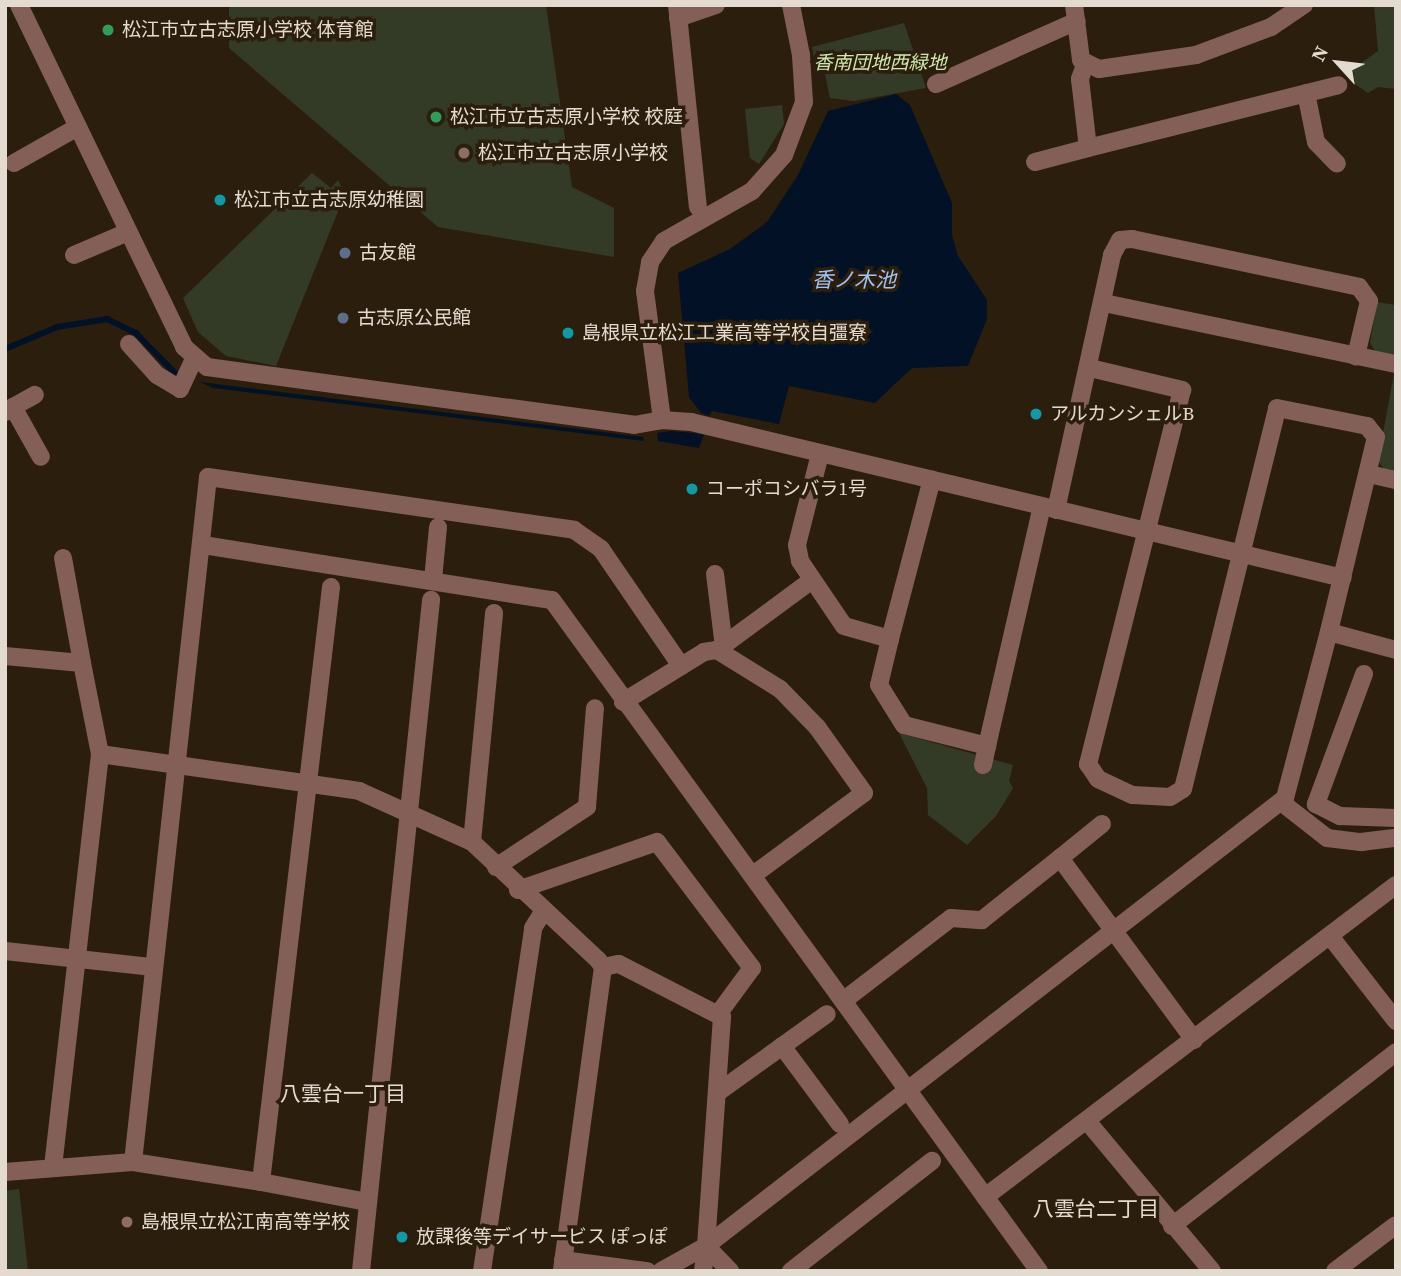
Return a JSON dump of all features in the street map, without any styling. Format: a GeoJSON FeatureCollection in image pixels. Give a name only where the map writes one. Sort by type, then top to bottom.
{"type":"FeatureCollection","features":[{"type":"Feature","properties":{"kind":"street"},"geometry":{"type":"LineString","coordinates":[[19,5],[128,232],[194,359],[225,373],[634,425],[662,420],[691,422],[1343,578]]}},
{"type":"Feature","properties":{"kind":"street"},"geometry":{"type":"LineString","coordinates":[[698,207],[678,11],[716,5]]}},
{"type":"Feature","properties":{"kind":"street"},"geometry":{"type":"LineString","coordinates":[[662,420],[645,292],[650,262],[664,241],[758,186],[784,155],[804,94],[791,5]]}},
{"type":"Feature","properties":{"kind":"street"},"geometry":{"type":"LineString","coordinates":[[1085,65],[1099,69],[1196,55],[1270,27],[1304,5]]}},
{"type":"Feature","properties":{"kind":"street"},"geometry":{"type":"LineString","coordinates":[[936,84],[1076,13],[1085,65],[1080,79],[1088,148]]}},
{"type":"Feature","properties":{"kind":"street"},"geometry":{"type":"LineString","coordinates":[[1035,162],[1339,85]]}},
{"type":"Feature","properties":{"kind":"street"},"geometry":{"type":"LineString","coordinates":[[1307,93],[1316,142],[1337,163]]}},
{"type":"Feature","properties":{"kind":"street"},"geometry":{"type":"LineString","coordinates":[[14,163],[78,127]]}},
{"type":"Feature","properties":{"kind":"street"},"geometry":{"type":"LineString","coordinates":[[74,255],[128,232]]}},
{"type":"Feature","properties":{"kind":"street"},"geometry":{"type":"LineString","coordinates":[[983,765],[1049,508],[1090,368],[1112,255],[1120,240],[1158,244],[1359,287],[1369,301],[1356,356]]}},
{"type":"Feature","properties":{"kind":"street"},"geometry":{"type":"LineString","coordinates":[[1104,303],[1396,364]]}},
{"type":"Feature","properties":{"kind":"street"},"geometry":{"type":"LineString","coordinates":[[129,344],[157,376],[180,388],[194,359]]}},
{"type":"Feature","properties":{"kind":"street"},"geometry":{"type":"LineString","coordinates":[[661,1271],[706,1246],[1281,802],[1293,780],[1376,437],[1367,426],[1277,408],[1183,789],[1170,797],[1133,795],[1098,779],[1088,764],[1144,531],[1182,390],[1090,368]]}},
{"type":"Feature","properties":{"kind":"street"},"geometry":{"type":"LineString","coordinates":[[35,395],[9,410],[41,457]]}},
{"type":"Feature","properties":{"kind":"street"},"geometry":{"type":"LineString","coordinates":[[820,454],[797,553],[844,626],[890,639]]}},
{"type":"Feature","properties":{"kind":"street"},"geometry":{"type":"LineString","coordinates":[[1369,474],[1396,480]]}},
{"type":"Feature","properties":{"kind":"street"},"geometry":{"type":"LineString","coordinates":[[133,1162],[153,967],[203,545],[208,477],[574,530],[601,549],[681,666]]}},
{"type":"Feature","properties":{"kind":"street"},"geometry":{"type":"LineString","coordinates":[[932,479],[879,685],[904,726],[987,746]]}},
{"type":"Feature","properties":{"kind":"street"},"geometry":{"type":"LineString","coordinates":[[433,580],[438,527]]}},
{"type":"Feature","properties":{"kind":"street"},"geometry":{"type":"LineString","coordinates":[[203,545],[548,597],[1039,1271]]}},
{"type":"Feature","properties":{"kind":"street"},"geometry":{"type":"LineString","coordinates":[[53,1167],[100,754],[63,558]]}},
{"type":"Feature","properties":{"kind":"street"},"geometry":{"type":"LineString","coordinates":[[715,574],[721,649]]}},
{"type":"Feature","properties":{"kind":"street"},"geometry":{"type":"LineString","coordinates":[[623,702],[681,666],[721,649],[812,580]]}},
{"type":"Feature","properties":{"kind":"street"},"geometry":{"type":"LineString","coordinates":[[261,1182],[331,587]]}},
{"type":"Feature","properties":{"kind":"street"},"geometry":{"type":"LineString","coordinates":[[361,1271],[411,817],[431,600]]}},
{"type":"Feature","properties":{"kind":"street"},"geometry":{"type":"LineString","coordinates":[[472,842],[494,613]]}},
{"type":"Feature","properties":{"kind":"street"},"geometry":{"type":"LineString","coordinates":[[1329,632],[1396,650]]}},
{"type":"Feature","properties":{"kind":"street"},"geometry":{"type":"LineString","coordinates":[[721,649],[780,689],[817,727],[864,793],[753,875]]}},
{"type":"Feature","properties":{"kind":"street"},"geometry":{"type":"LineString","coordinates":[[5,656],[82,663]]}},
{"type":"Feature","properties":{"kind":"street"},"geometry":{"type":"LineString","coordinates":[[1364,674],[1316,804],[1340,816],[1396,818]]}},
{"type":"Feature","properties":{"kind":"street"},"geometry":{"type":"LineString","coordinates":[[496,867],[587,807],[595,708]]}},
{"type":"Feature","properties":{"kind":"street"},"geometry":{"type":"LineString","coordinates":[[100,754],[359,791],[411,817],[472,842],[518,890],[603,967]]}},
{"type":"Feature","properties":{"kind":"street"},"geometry":{"type":"LineString","coordinates":[[1281,802],[1327,838],[1361,842],[1396,838]]}},
{"type":"Feature","properties":{"kind":"street"},"geometry":{"type":"LineString","coordinates":[[843,1001],[951,918],[982,920],[1102,824]]}},
{"type":"Feature","properties":{"kind":"street"},"geometry":{"type":"LineString","coordinates":[[518,890],[657,842],[752,968],[719,1013],[717,1093],[703,1271]]}},
{"type":"Feature","properties":{"kind":"street"},"geometry":{"type":"LineString","coordinates":[[1060,858],[1194,1040]]}},
{"type":"Feature","properties":{"kind":"street"},"geometry":{"type":"LineString","coordinates":[[985,1197],[1396,885]]}},
{"type":"Feature","properties":{"kind":"street"},"geometry":{"type":"LineString","coordinates":[[482,1271],[533,928],[543,912]]}},
{"type":"Feature","properties":{"kind":"street"},"geometry":{"type":"LineString","coordinates":[[1330,936],[1396,1021]]}},
{"type":"Feature","properties":{"kind":"street"},"geometry":{"type":"LineString","coordinates":[[5,951],[153,967]]}},
{"type":"Feature","properties":{"kind":"street"},"geometry":{"type":"LineString","coordinates":[[603,967],[619,964],[719,1013]]}},
{"type":"Feature","properties":{"kind":"street"},"geometry":{"type":"LineString","coordinates":[[603,967],[562,1266],[647,1271]]}},
{"type":"Feature","properties":{"kind":"street"},"geometry":{"type":"LineString","coordinates":[[717,1093],[827,1014]]}},
{"type":"Feature","properties":{"kind":"street"},"geometry":{"type":"LineString","coordinates":[[782,1046],[840,1124]]}},
{"type":"Feature","properties":{"kind":"street"},"geometry":{"type":"LineString","coordinates":[[1172,1226],[1396,1052]]}},
{"type":"Feature","properties":{"kind":"street"},"geometry":{"type":"LineString","coordinates":[[1087,1121],[1212,1271]]}},
{"type":"Feature","properties":{"kind":"street"},"geometry":{"type":"LineString","coordinates":[[791,1271],[932,1161]]}},
{"type":"Feature","properties":{"kind":"street"},"geometry":{"type":"LineString","coordinates":[[5,1172],[133,1162],[369,1202]]}},
{"type":"Feature","properties":{"kind":"street"},"geometry":{"type":"LineString","coordinates":[[1335,1271],[1396,1225]]}},
{"type":"Feature","properties":{"kind":"street"},"geometry":{"type":"LineString","coordinates":[[706,1246],[730,1271]]}},
{"type":"Feature","properties":{"kind":"green space","name":"松江市立古志原小学校 校庭"},"geometry":{"type":"Polygon","coordinates":[[[229,5],[546,5],[572,187],[614,208],[614,257],[438,227],[229,48],[229,5]]]}},
{"type":"Feature","properties":{"kind":"green space"},"geometry":{"type":"Polygon","coordinates":[[[1374,5],[1396,5],[1396,89],[1378,87],[1368,93],[1355,84],[1353,69],[1378,51],[1374,5]]]}},
{"type":"Feature","properties":{"kind":"green space","name":"香南団地西緑地"},"geometry":{"type":"Polygon","coordinates":[[[904,23],[926,88],[854,101],[830,98],[825,74],[817,73],[812,47],[904,23]]]}},
{"type":"Feature","properties":{"kind":"green space"},"geometry":{"type":"Polygon","coordinates":[[[782,105],[784,124],[759,164],[750,158],[745,109],[782,105]]]}},
{"type":"Feature","properties":{"kind":"green space"},"geometry":{"type":"Polygon","coordinates":[[[312,173],[331,188],[338,180],[345,194],[276,366],[226,356],[198,332],[183,298],[312,173]]]}},
{"type":"Feature","properties":{"kind":"green space"},"geometry":{"type":"Polygon","coordinates":[[[1377,302],[1396,305],[1396,355],[1375,351],[1370,343],[1377,302]]]}},
{"type":"Feature","properties":{"kind":"green space"},"geometry":{"type":"Polygon","coordinates":[[[1394,373],[1396,472],[1385,470],[1378,461],[1394,373]]]}},
{"type":"Feature","properties":{"kind":"green space"},"geometry":{"type":"Polygon","coordinates":[[[899,733],[1013,765],[1009,781],[1013,788],[996,816],[967,845],[928,815],[927,788],[899,733]]]}},
{"type":"Feature","properties":{"kind":"green space"},"geometry":{"type":"Polygon","coordinates":[[[19,1189],[28,1271],[5,1271],[5,1191],[19,1189]]]}},
{"type":"Feature","properties":{"kind":"water","name":"香ノ木池"},"geometry":{"type":"Polygon","coordinates":[[[896,94],[910,105],[952,203],[952,235],[958,256],[987,300],[987,319],[968,366],[912,368],[875,403],[789,386],[779,424],[712,411],[709,416],[701,413],[689,397],[678,273],[730,249],[767,222],[798,175],[828,111],[896,94]]]}},
{"type":"Feature","properties":{"kind":"water"},"geometry":{"type":"Polygon","coordinates":[[[200,382],[643,437],[644,441],[213,388],[200,382]]]}},
{"type":"Feature","properties":{"kind":"water"},"geometry":{"type":"Polygon","coordinates":[[[671,431],[704,435],[699,448],[658,441],[657,433],[671,431]]]}},
{"type":"Feature","properties":{"kind":"waterway"},"geometry":{"type":"LineString","coordinates":[[5,349],[57,327],[107,319],[136,333],[176,374]]}},
{"type":"Feature","properties":{"kind":"place","name":"松江市立古志原小学校 体育館"},"geometry":{"type":"Point","coordinates":[108,30]}},
{"type":"Feature","properties":{"kind":"place","name":"松江市立古志原小学校 校庭"},"geometry":{"type":"Point","coordinates":[436,117]}},
{"type":"Feature","properties":{"kind":"place","name":"松江市立古志原小学校"},"geometry":{"type":"Point","coordinates":[464,153]}},
{"type":"Feature","properties":{"kind":"place","name":"松江市立古志原幼稚園"},"geometry":{"type":"Point","coordinates":[220,200]}},
{"type":"Feature","properties":{"kind":"place","name":"古友館"},"geometry":{"type":"Point","coordinates":[345,253]}},
{"type":"Feature","properties":{"kind":"place","name":"古志原公民館"},"geometry":{"type":"Point","coordinates":[343,318]}},
{"type":"Feature","properties":{"kind":"place","name":"島根県立松江工業高等学校自彊寮"},"geometry":{"type":"Point","coordinates":[568,333]}},
{"type":"Feature","properties":{"kind":"place","name":"アルカンシェルB"},"geometry":{"type":"Point","coordinates":[1036,414]}},
{"type":"Feature","properties":{"kind":"place","name":"コーポコシバラ1号"},"geometry":{"type":"Point","coordinates":[692,489]}},
{"type":"Feature","properties":{"kind":"place","name":"島根県立松江南高等学校"},"geometry":{"type":"Point","coordinates":[127,1222]}},
{"type":"Feature","properties":{"kind":"place","name":"放課後等デイサービス ぽっぽ"},"geometry":{"type":"Point","coordinates":[402,1237]}},
{"type":"Feature","properties":{"kind":"district","name":"八雲台一丁目"},"geometry":{"type":"Point","coordinates":[343,1094]}},
{"type":"Feature","properties":{"kind":"district","name":"八雲台二丁目"},"geometry":{"type":"Point","coordinates":[1096,1209]}}]}
